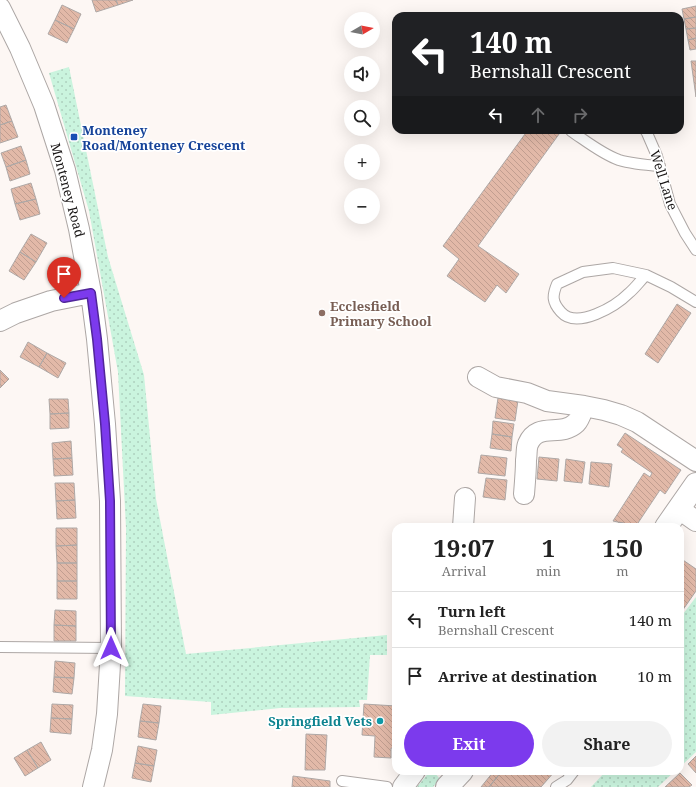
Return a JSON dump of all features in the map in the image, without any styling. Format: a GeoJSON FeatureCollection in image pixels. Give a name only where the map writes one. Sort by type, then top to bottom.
{"type":"FeatureCollection","features":[{"type":"Feature","properties":{"kind":"street","name":"Monteney Road"},"geometry":{"type":"LineString","coordinates":[[0,8],[20,48],[44,105],[65,170],[79,229],[91,293],[97,339],[110,501],[111,648],[107,714],[102,750],[93,787]]}},
{"type":"Feature","properties":{"kind":"street"},"geometry":{"type":"LineString","coordinates":[[0,321],[16,313],[51,301],[91,293]]}},
{"type":"Feature","properties":{"kind":"street"},"geometry":{"type":"LineString","coordinates":[[478,378],[496,387],[527,393],[547,401],[584,406],[621,415],[637,422],[696,461]]}},
{"type":"Feature","properties":{"kind":"street"},"geometry":{"type":"LineString","coordinates":[[524,494],[527,446],[532,437],[536,433],[560,430],[570,427],[578,422],[584,406]]}},
{"type":"Feature","properties":{"kind":"street"},"geometry":{"type":"LineString","coordinates":[[673,523],[687,515],[696,484]]}},
{"type":"Feature","properties":{"kind":"street"},"geometry":{"type":"LineString","coordinates":[[463,523],[465,498]]}},
{"type":"Feature","properties":{"kind":"street"},"geometry":{"type":"LineString","coordinates":[[403,787],[412,775]]}},
{"type":"Feature","properties":{"kind":"street"},"geometry":{"type":"LineString","coordinates":[[447,787],[458,775]]}},
{"type":"Feature","properties":{"kind":"lane"},"geometry":{"type":"LineString","coordinates":[[576,134],[601,151],[619,160],[638,164],[660,166]]}},
{"type":"Feature","properties":{"kind":"lane","name":"Well Lane"},"geometry":{"type":"LineString","coordinates":[[647,134],[657,156],[670,204],[685,234],[696,250]]}},
{"type":"Feature","properties":{"kind":"lane"},"geometry":{"type":"LineString","coordinates":[[646,275],[629,294],[608,309],[590,316],[575,319],[563,315],[555,306],[553,295],[557,284],[583,272],[613,268],[646,275],[671,287],[696,302]]}},
{"type":"Feature","properties":{"kind":"lane"},"geometry":{"type":"LineString","coordinates":[[0,647],[111,648]]}},
{"type":"Feature","properties":{"kind":"lane"},"geometry":{"type":"LineString","coordinates":[[556,787],[570,775]]}},
{"type":"Feature","properties":{"kind":"lane"},"geometry":{"type":"LineString","coordinates":[[342,781],[387,787]]}},
{"type":"Feature","properties":{"kind":"green space"},"geometry":{"type":"Polygon","coordinates":[[[69,67],[108,257],[144,375],[156,499],[186,654],[387,635],[387,655],[370,655],[367,700],[359,700],[360,707],[280,708],[211,715],[211,702],[125,696],[126,528],[118,372],[89,211],[49,73],[69,67]]]}},
{"type":"Feature","properties":{"kind":"green space"},"geometry":{"type":"Polygon","coordinates":[[[696,597],[696,752],[684,763],[684,613],[696,597]]]}},
{"type":"Feature","properties":{"kind":"green space"},"geometry":{"type":"Polygon","coordinates":[[[427,775],[436,775],[440,779],[433,787],[417,787],[427,775]]]}},
{"type":"Feature","properties":{"kind":"green space"},"geometry":{"type":"Polygon","coordinates":[[[602,775],[671,775],[658,787],[591,787],[602,775]]]}},
{"type":"Feature","properties":{"kind":"building"},"geometry":{"type":"Polygon","coordinates":[[[92,0],[116,0],[118,5],[96,12],[92,0]]]}},
{"type":"Feature","properties":{"kind":"building"},"geometry":{"type":"Polygon","coordinates":[[[116,0],[133,0],[118,5],[116,0]]]}},
{"type":"Feature","properties":{"kind":"building"},"geometry":{"type":"Polygon","coordinates":[[[62,5],[81,14],[74,29],[55,20],[62,5]]]}},
{"type":"Feature","properties":{"kind":"building"},"geometry":{"type":"Polygon","coordinates":[[[696,6],[696,17],[684,19],[684,12],[682,9],[696,6]]]}},
{"type":"Feature","properties":{"kind":"building"},"geometry":{"type":"Polygon","coordinates":[[[696,17],[696,28],[686,29],[684,19],[696,17]]]}},
{"type":"Feature","properties":{"kind":"building"},"geometry":{"type":"Polygon","coordinates":[[[55,20],[74,29],[67,43],[48,34],[55,20]]]}},
{"type":"Feature","properties":{"kind":"building"},"geometry":{"type":"Polygon","coordinates":[[[696,28],[696,38],[688,40],[686,29],[696,28]]]}},
{"type":"Feature","properties":{"kind":"building"},"geometry":{"type":"Polygon","coordinates":[[[696,38],[696,49],[690,50],[688,40],[696,38]]]}},
{"type":"Feature","properties":{"kind":"building"},"geometry":{"type":"Polygon","coordinates":[[[691,61],[696,61],[696,97],[691,61]]]}},
{"type":"Feature","properties":{"kind":"building"},"geometry":{"type":"Polygon","coordinates":[[[6,105],[12,121],[0,125],[0,107],[6,105]]]}},
{"type":"Feature","properties":{"kind":"building"},"geometry":{"type":"Polygon","coordinates":[[[12,121],[18,137],[0,143],[0,125],[12,121]]]}},
{"type":"Feature","properties":{"kind":"building"},"geometry":{"type":"Polygon","coordinates":[[[525,134],[559,134],[478,246],[519,274],[506,293],[497,285],[485,302],[447,276],[459,259],[443,246],[525,134]]]}},
{"type":"Feature","properties":{"kind":"building"},"geometry":{"type":"Polygon","coordinates":[[[21,146],[26,160],[6,167],[1,153],[21,146]]]}},
{"type":"Feature","properties":{"kind":"building"},"geometry":{"type":"Polygon","coordinates":[[[26,160],[30,174],[10,181],[6,167],[26,160]]]}},
{"type":"Feature","properties":{"kind":"building"},"geometry":{"type":"Polygon","coordinates":[[[31,183],[36,199],[15,204],[11,189],[31,183]]]}},
{"type":"Feature","properties":{"kind":"building"},"geometry":{"type":"Polygon","coordinates":[[[36,199],[40,214],[20,220],[15,204],[36,199]]]}},
{"type":"Feature","properties":{"kind":"building"},"geometry":{"type":"Polygon","coordinates":[[[31,234],[47,243],[36,262],[20,252],[31,234]]]}},
{"type":"Feature","properties":{"kind":"building"},"geometry":{"type":"Polygon","coordinates":[[[20,252],[36,262],[24,280],[9,271],[20,252]]]}},
{"type":"Feature","properties":{"kind":"building"},"geometry":{"type":"Polygon","coordinates":[[[677,304],[691,313],[658,363],[645,354],[677,304]]]}},
{"type":"Feature","properties":{"kind":"building"},"geometry":{"type":"Polygon","coordinates":[[[28,342],[47,353],[39,367],[20,357],[28,342]]]}},
{"type":"Feature","properties":{"kind":"building"},"geometry":{"type":"Polygon","coordinates":[[[47,353],[66,363],[58,378],[39,367],[47,353]]]}},
{"type":"Feature","properties":{"kind":"building"},"geometry":{"type":"Polygon","coordinates":[[[0,370],[9,379],[0,388],[0,370]]]}},
{"type":"Feature","properties":{"kind":"building"},"geometry":{"type":"Polygon","coordinates":[[[498,398],[518,400],[515,421],[495,418],[498,398]]]}},
{"type":"Feature","properties":{"kind":"building"},"geometry":{"type":"Polygon","coordinates":[[[49,399],[68,399],[69,413],[50,414],[49,399]]]}},
{"type":"Feature","properties":{"kind":"building"},"geometry":{"type":"Polygon","coordinates":[[[69,413],[69,428],[50,429],[50,414],[69,413]]]}},
{"type":"Feature","properties":{"kind":"building"},"geometry":{"type":"Polygon","coordinates":[[[493,421],[514,424],[512,437],[492,434],[493,421]]]}},
{"type":"Feature","properties":{"kind":"building"},"geometry":{"type":"Polygon","coordinates":[[[625,433],[681,470],[665,494],[660,490],[638,523],[622,523],[613,521],[644,473],[650,477],[652,473],[621,452],[623,449],[617,445],[625,433]]]}},
{"type":"Feature","properties":{"kind":"building"},"geometry":{"type":"Polygon","coordinates":[[[492,434],[512,437],[511,451],[490,448],[492,434]]]}},
{"type":"Feature","properties":{"kind":"building"},"geometry":{"type":"Polygon","coordinates":[[[71,441],[72,458],[53,459],[52,443],[71,441]]]}},
{"type":"Feature","properties":{"kind":"building"},"geometry":{"type":"Polygon","coordinates":[[[481,455],[507,458],[505,476],[478,473],[481,455]]]}},
{"type":"Feature","properties":{"kind":"building"},"geometry":{"type":"Polygon","coordinates":[[[539,457],[559,459],[557,481],[537,479],[539,457]]]}},
{"type":"Feature","properties":{"kind":"building"},"geometry":{"type":"Polygon","coordinates":[[[72,458],[73,475],[54,476],[53,459],[72,458]]]}},
{"type":"Feature","properties":{"kind":"building"},"geometry":{"type":"Polygon","coordinates":[[[566,459],[585,462],[582,483],[564,481],[566,459]]]}},
{"type":"Feature","properties":{"kind":"building"},"geometry":{"type":"Polygon","coordinates":[[[591,462],[612,464],[609,487],[589,484],[591,462]]]}},
{"type":"Feature","properties":{"kind":"building"},"geometry":{"type":"Polygon","coordinates":[[[486,478],[507,480],[505,500],[483,497],[486,478]]]}},
{"type":"Feature","properties":{"kind":"building"},"geometry":{"type":"Polygon","coordinates":[[[55,483],[74,483],[75,500],[56,501],[55,483]]]}},
{"type":"Feature","properties":{"kind":"building"},"geometry":{"type":"Polygon","coordinates":[[[75,500],[76,518],[57,519],[56,501],[75,500]]]}},
{"type":"Feature","properties":{"kind":"building"},"geometry":{"type":"Polygon","coordinates":[[[56,528],[77,528],[77,545],[56,546],[56,528]]]}},
{"type":"Feature","properties":{"kind":"building"},"geometry":{"type":"Polygon","coordinates":[[[77,545],[77,563],[57,563],[56,546],[77,545]]]}},
{"type":"Feature","properties":{"kind":"building"},"geometry":{"type":"Polygon","coordinates":[[[684,561],[696,569],[696,591],[684,608],[684,561]]]}},
{"type":"Feature","properties":{"kind":"building"},"geometry":{"type":"Polygon","coordinates":[[[57,563],[77,563],[77,581],[57,581],[57,563]]]}},
{"type":"Feature","properties":{"kind":"building"},"geometry":{"type":"Polygon","coordinates":[[[57,581],[77,581],[77,599],[57,599],[57,581]]]}},
{"type":"Feature","properties":{"kind":"building"},"geometry":{"type":"Polygon","coordinates":[[[55,610],[76,611],[76,626],[54,625],[55,610]]]}},
{"type":"Feature","properties":{"kind":"building"},"geometry":{"type":"Polygon","coordinates":[[[54,625],[76,626],[76,641],[54,641],[54,625]]]}},
{"type":"Feature","properties":{"kind":"building"},"geometry":{"type":"Polygon","coordinates":[[[55,661],[75,663],[74,678],[54,677],[55,661]]]}},
{"type":"Feature","properties":{"kind":"building"},"geometry":{"type":"Polygon","coordinates":[[[54,677],[74,678],[72,694],[53,692],[54,677]]]}},
{"type":"Feature","properties":{"kind":"building"},"geometry":{"type":"Polygon","coordinates":[[[52,704],[73,705],[72,719],[51,718],[52,704]]]}},
{"type":"Feature","properties":{"kind":"building"},"geometry":{"type":"Polygon","coordinates":[[[143,704],[161,706],[159,723],[140,721],[143,704]]]}},
{"type":"Feature","properties":{"kind":"building","name":"Springfield Vets"},"geometry":{"type":"Polygon","coordinates":[[[364,704],[392,706],[391,758],[374,757],[375,736],[362,735],[364,704]]]}},
{"type":"Feature","properties":{"kind":"building"},"geometry":{"type":"Polygon","coordinates":[[[51,718],[72,719],[71,734],[50,732],[51,718]]]}},
{"type":"Feature","properties":{"kind":"building"},"geometry":{"type":"Polygon","coordinates":[[[140,721],[159,723],[156,740],[138,737],[140,721]]]}},
{"type":"Feature","properties":{"kind":"building"},"geometry":{"type":"Polygon","coordinates":[[[306,734],[327,735],[325,770],[305,770],[306,734]]]}},
{"type":"Feature","properties":{"kind":"building"},"geometry":{"type":"Polygon","coordinates":[[[41,742],[51,760],[38,768],[27,750],[41,742]]]}},
{"type":"Feature","properties":{"kind":"building"},"geometry":{"type":"Polygon","coordinates":[[[138,746],[157,750],[154,766],[135,763],[138,746]]]}},
{"type":"Feature","properties":{"kind":"building"},"geometry":{"type":"Polygon","coordinates":[[[27,750],[38,768],[25,776],[14,758],[27,750]]]}},
{"type":"Feature","properties":{"kind":"building"},"geometry":{"type":"Polygon","coordinates":[[[696,756],[696,773],[688,764],[696,756]]]}},
{"type":"Feature","properties":{"kind":"building"},"geometry":{"type":"Polygon","coordinates":[[[135,763],[154,766],[151,782],[132,778],[135,763]]]}},
{"type":"Feature","properties":{"kind":"building"},"geometry":{"type":"Polygon","coordinates":[[[491,775],[499,775],[489,787],[481,787],[491,775]]]}},
{"type":"Feature","properties":{"kind":"building"},"geometry":{"type":"Polygon","coordinates":[[[499,775],[552,775],[541,787],[489,787],[499,775]]]}},
{"type":"Feature","properties":{"kind":"building"},"geometry":{"type":"Polygon","coordinates":[[[678,775],[682,775],[692,785],[689,787],[665,787],[678,775]]]}},
{"type":"Feature","properties":{"kind":"building"},"geometry":{"type":"Polygon","coordinates":[[[293,776],[330,781],[330,787],[292,787],[293,776]]]}},
{"type":"Feature","properties":{"kind":"place","name":"Monteney Road/Monteney Crescent"},"geometry":{"type":"Point","coordinates":[74,137]}},
{"type":"Feature","properties":{"kind":"place","name":"Ecclesfield Primary School"},"geometry":{"type":"Point","coordinates":[322,313]}},
{"type":"Feature","properties":{"kind":"place","name":"Springfield Vets"},"geometry":{"type":"Point","coordinates":[380,721]}},
{"type":"Feature","properties":{"kind":"route"},"geometry":{"type":"LineString","coordinates":[[64,298],[91,293],[105,424],[110,501],[111,648]]}}]}
